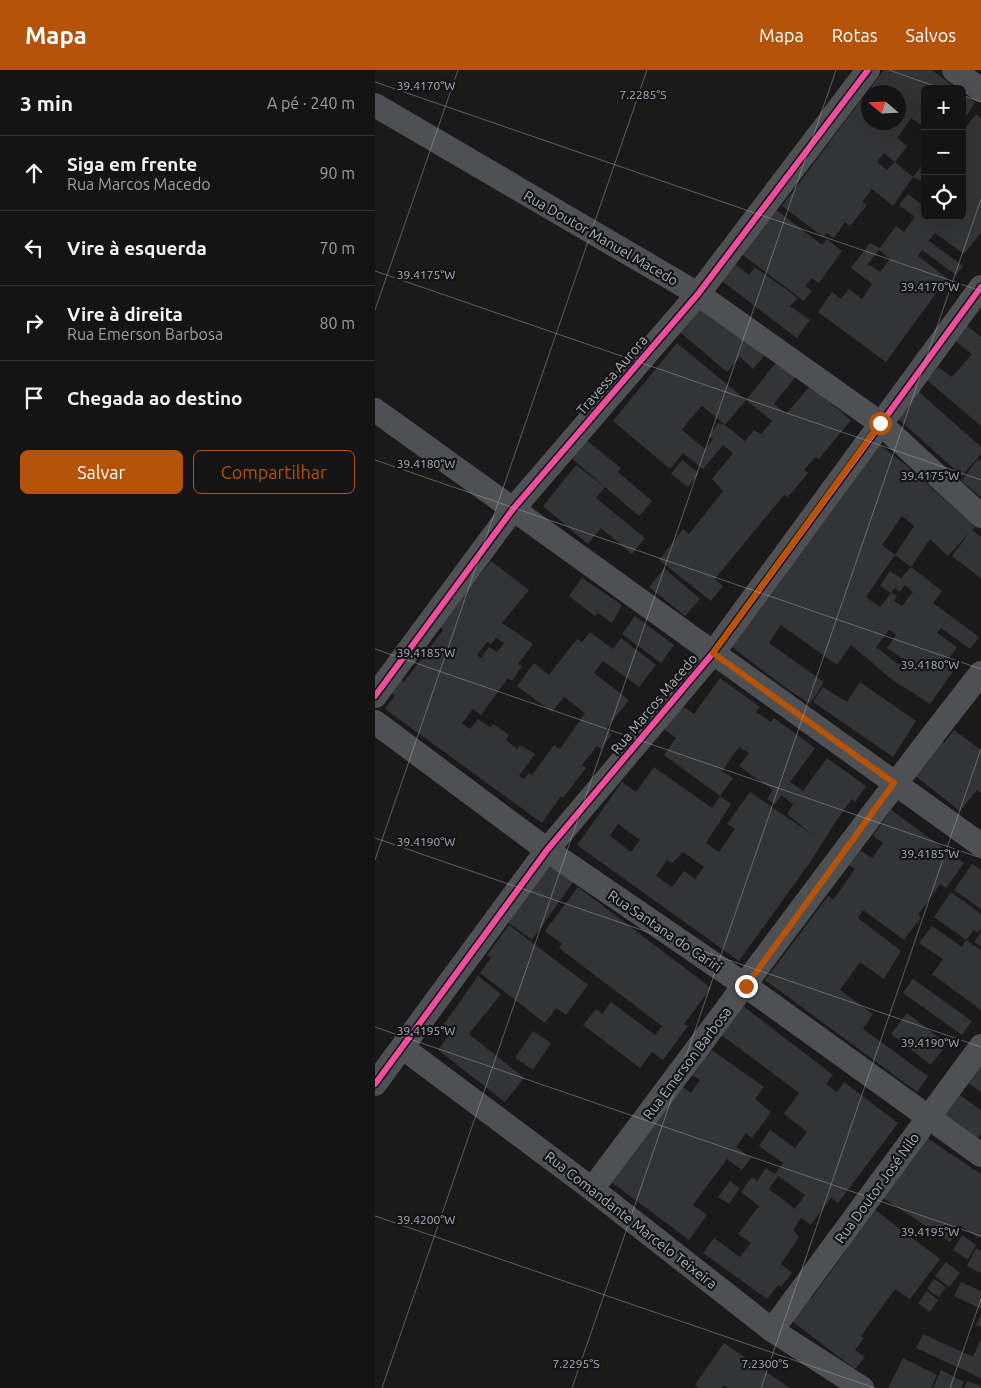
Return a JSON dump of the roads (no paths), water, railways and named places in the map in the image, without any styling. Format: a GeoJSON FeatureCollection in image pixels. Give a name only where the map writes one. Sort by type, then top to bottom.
{"type":"FeatureCollection","features":[{"type":"Feature","properties":{"kind":"street","name":"Travessa Aurora"},"geometry":{"type":"LineString","coordinates":[[375,696],[513,510],[698,294],[868,70]]}},
{"type":"Feature","properties":{"kind":"street"},"geometry":{"type":"LineString","coordinates":[[954,70],[981,90]]}},
{"type":"Feature","properties":{"kind":"street","name":"Rua Doutor Manuel Macedo"},"geometry":{"type":"LineString","coordinates":[[375,105],[698,294],[880,423],[981,516]]}},
{"type":"Feature","properties":{"kind":"street","name":"Rua Marcos Macedo"},"geometry":{"type":"LineString","coordinates":[[375,1084],[547,850],[713,653],[981,287]]}},
{"type":"Feature","properties":{"kind":"street"},"geometry":{"type":"LineString","coordinates":[[375,410],[981,845]]}},
{"type":"Feature","properties":{"kind":"street","name":"Rua Emerson Barbosa"},"geometry":{"type":"LineString","coordinates":[[592,1189],[746,986],[894,783],[981,673]]}},
{"type":"Feature","properties":{"kind":"street","name":"Rua Santana do Cariri"},"geometry":{"type":"LineString","coordinates":[[375,722],[547,850],[746,986],[981,1155]]}},
{"type":"Feature","properties":{"kind":"street","name":"Rua Doutor José Nilo"},"geometry":{"type":"LineString","coordinates":[[772,1330],[981,1046]]}},
{"type":"Feature","properties":{"kind":"street","name":"Rua Comandante Marcelo Teixeira"},"geometry":{"type":"LineString","coordinates":[[403,1048],[592,1189],[772,1330],[862,1388]]}}]}
